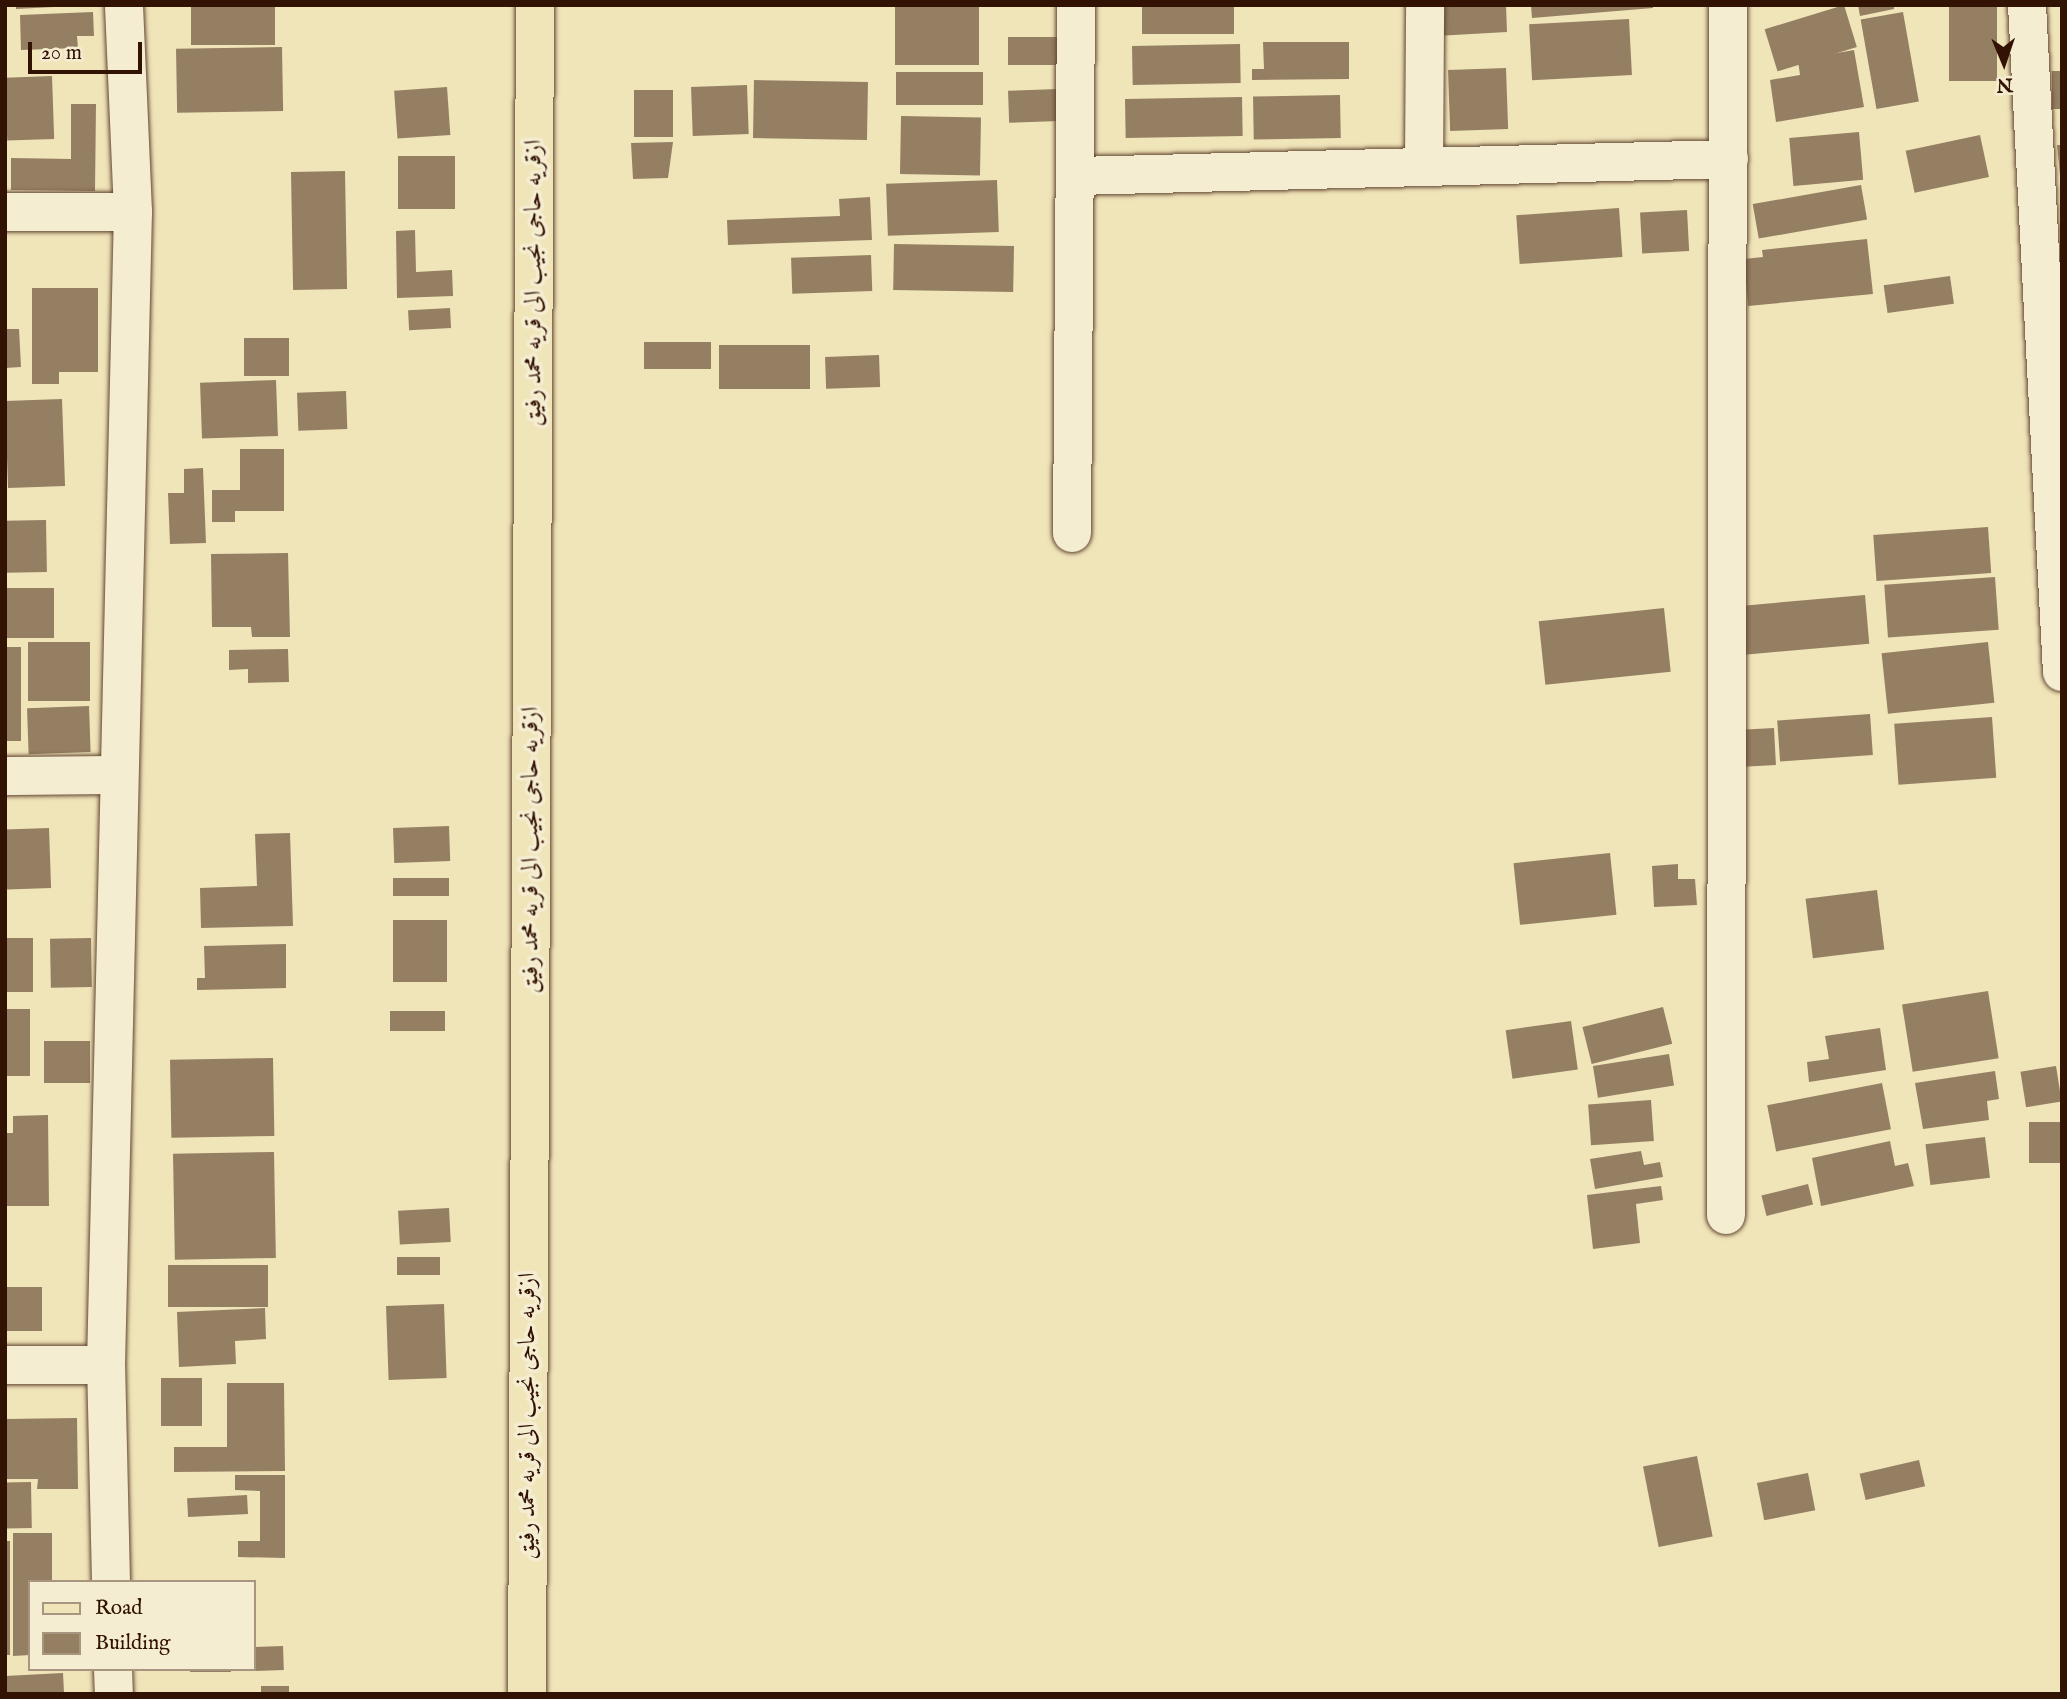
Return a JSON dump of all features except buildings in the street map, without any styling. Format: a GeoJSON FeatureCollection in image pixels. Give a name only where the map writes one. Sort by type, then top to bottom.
{"type":"FeatureCollection","features":[{"type":"Feature","properties":{"kind":"main road","name":"ازقریه حاجی نجیب الی قریه محمد رفیق"},"geometry":{"type":"LineString","coordinates":[[527,1694],[536,5]]}},
{"type":"Feature","properties":{"kind":"street"},"geometry":{"type":"LineString","coordinates":[[111,1580],[106,1365],[117,775],[133,212],[124,5]]}},
{"type":"Feature","properties":{"kind":"street"},"geometry":{"type":"LineString","coordinates":[[1072,533],[1077,176],[1076,5]]}},
{"type":"Feature","properties":{"kind":"street"},"geometry":{"type":"LineString","coordinates":[[1424,165],[1425,5]]}},
{"type":"Feature","properties":{"kind":"street"},"geometry":{"type":"LineString","coordinates":[[1726,1215],[1728,5]]}},
{"type":"Feature","properties":{"kind":"street"},"geometry":{"type":"LineString","coordinates":[[2027,5],[2062,671]]}},
{"type":"Feature","properties":{"kind":"street"},"geometry":{"type":"LineString","coordinates":[[1077,176],[1729,159]]}},
{"type":"Feature","properties":{"kind":"street"},"geometry":{"type":"LineString","coordinates":[[5,212],[133,212]]}},
{"type":"Feature","properties":{"kind":"street"},"geometry":{"type":"LineString","coordinates":[[5,776],[117,775]]}},
{"type":"Feature","properties":{"kind":"street"},"geometry":{"type":"LineString","coordinates":[[5,1365],[106,1365]]}},
{"type":"Feature","properties":{"kind":"street"},"geometry":{"type":"LineString","coordinates":[[113,1671],[114,1694]]}}]}
